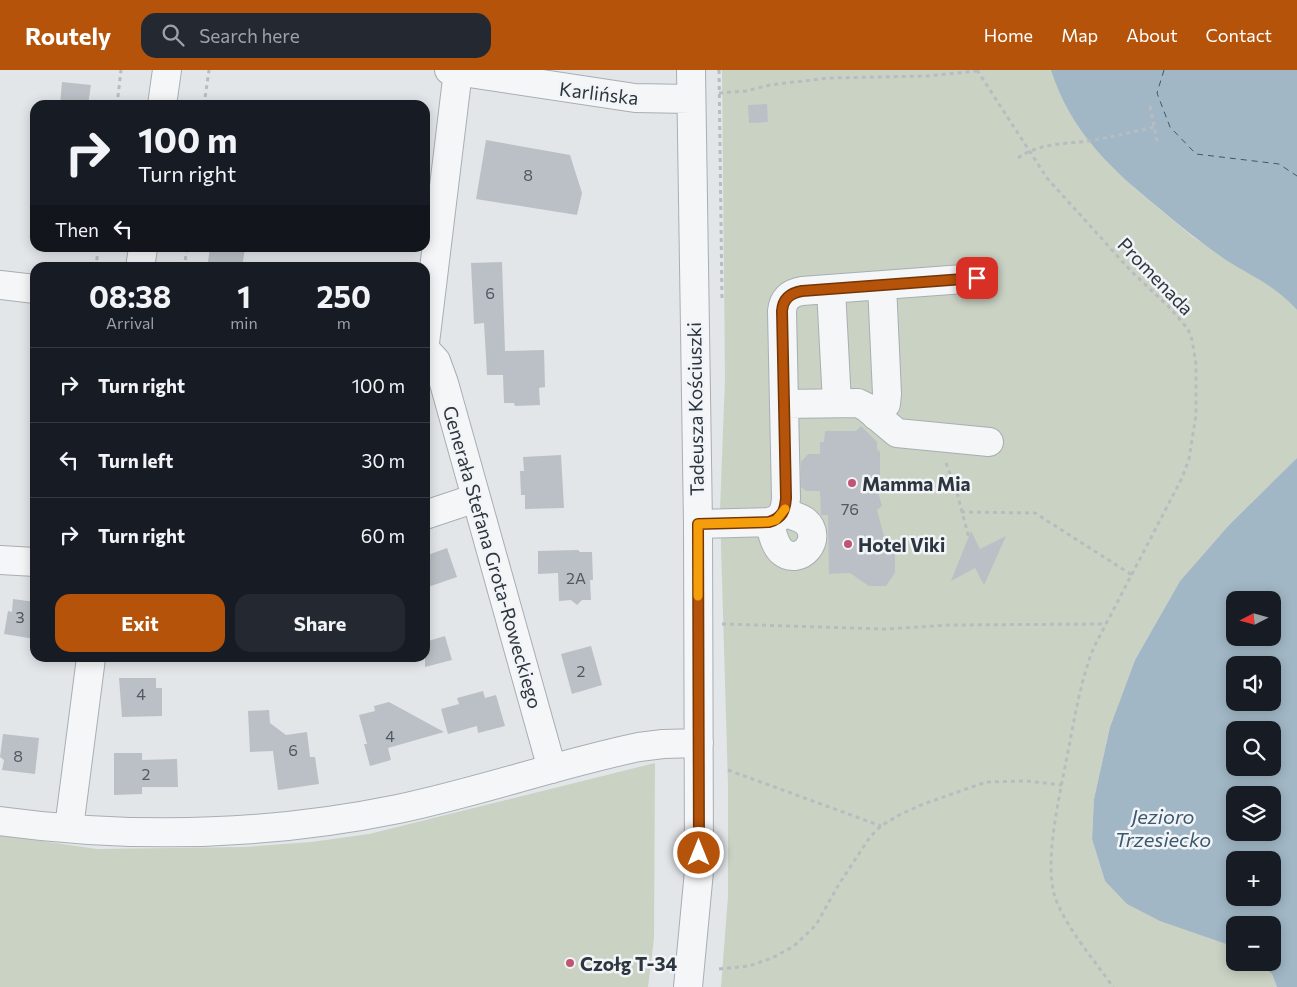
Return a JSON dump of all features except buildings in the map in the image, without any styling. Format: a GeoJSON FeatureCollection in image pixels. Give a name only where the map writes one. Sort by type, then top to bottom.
{"type":"FeatureCollection","features":[{"type":"Feature","properties":{"kind":"street"},"geometry":{"type":"LineString","coordinates":[[163,100],[166,70]]}},
{"type":"Feature","properties":{"kind":"street","name":"Tadeusza Kościuszki"},"geometry":{"type":"LineString","coordinates":[[688,987],[699,871],[698,524],[691,70]]}},
{"type":"Feature","properties":{"kind":"street"},"geometry":{"type":"LineString","coordinates":[[430,294],[453,71]]}},
{"type":"Feature","properties":{"kind":"street","name":"Karlińska"},"geometry":{"type":"LineString","coordinates":[[453,71],[635,98],[691,99]]}},
{"type":"Feature","properties":{"kind":"street"},"geometry":{"type":"LineString","coordinates":[[698,524],[776,517],[786,498],[782,311],[785,300],[795,292],[977,278]]}},
{"type":"Feature","properties":{"kind":"street"},"geometry":{"type":"LineString","coordinates":[[0,285],[30,289]]}},
{"type":"Feature","properties":{"kind":"street"},"geometry":{"type":"LineString","coordinates":[[876,416],[886,404],[887,394],[882,285]]}},
{"type":"Feature","properties":{"kind":"street"},"geometry":{"type":"LineString","coordinates":[[831,289],[837,403]]}},
{"type":"Feature","properties":{"kind":"street","name":"Generała Stefana Grota-Roweckiego"},"geometry":{"type":"LineString","coordinates":[[430,354],[440,372],[552,770]]}},
{"type":"Feature","properties":{"kind":"street"},"geometry":{"type":"LineString","coordinates":[[784,404],[858,403],[866,407],[896,433],[989,442]]}},
{"type":"Feature","properties":{"kind":"street"},"geometry":{"type":"LineString","coordinates":[[430,513],[476,498]]}},
{"type":"Feature","properties":{"kind":"street"},"geometry":{"type":"LineString","coordinates":[[0,560],[30,562]]}},
{"type":"Feature","properties":{"kind":"street"},"geometry":{"type":"LineString","coordinates":[[69,828],[90,662]]}},
{"type":"Feature","properties":{"kind":"street"},"geometry":{"type":"LineString","coordinates":[[0,821],[137,833],[188,833],[284,826],[358,816],[405,807],[645,746],[699,743]]}},
{"type":"Feature","properties":{"kind":"path"},"geometry":{"type":"LineString","coordinates":[[118,100],[121,70]]}},
{"type":"Feature","properties":{"kind":"path"},"geometry":{"type":"LineString","coordinates":[[205,100],[209,70]]}},
{"type":"Feature","properties":{"kind":"path"},"geometry":{"type":"LineString","coordinates":[[719,70],[719,92],[746,91],[770,84],[828,78],[927,76],[977,70]]}},
{"type":"Feature","properties":{"kind":"path","name":"Promenada"},"geometry":{"type":"LineString","coordinates":[[977,70],[1028,151],[1053,185],[1130,270],[1180,319],[1192,340],[1196,364],[1196,415],[1189,459],[1182,478],[1106,624],[1084,671],[1062,785],[1050,872],[1062,914],[1113,987]]}},
{"type":"Feature","properties":{"kind":"path"},"geometry":{"type":"LineString","coordinates":[[1150,106],[1158,141]]}},
{"type":"Feature","properties":{"kind":"path"},"geometry":{"type":"LineString","coordinates":[[1018,158],[1028,151],[1064,142],[1088,141],[1154,127]]}},
{"type":"Feature","properties":{"kind":"path"},"geometry":{"type":"LineString","coordinates":[[935,437],[956,488],[969,538]]}},
{"type":"Feature","properties":{"kind":"path"},"geometry":{"type":"LineString","coordinates":[[962,512],[1035,513],[1132,575]]}},
{"type":"Feature","properties":{"kind":"path"},"geometry":{"type":"LineString","coordinates":[[721,624],[886,629],[951,625],[1106,624]]}},
{"type":"Feature","properties":{"kind":"path"},"geometry":{"type":"LineString","coordinates":[[728,770],[881,826]]}},
{"type":"Feature","properties":{"kind":"path"},"geometry":{"type":"LineString","coordinates":[[719,969],[749,966],[772,958],[794,946],[816,925],[858,854],[881,826],[921,805],[986,782],[1027,781],[1062,785]]}},
{"type":"Feature","properties":{"kind":"shaded area"},"geometry":{"type":"Polygon","coordinates":[[[722,70],[1074,70],[1132,186],[1193,237],[1284,295],[1297,310],[1297,458],[1229,525],[1180,581],[1135,660],[1110,727],[1094,799],[1092,839],[1105,881],[1226,942],[1226,971],[1269,971],[1272,974],[1277,987],[721,987],[728,896],[728,785],[720,511],[725,378],[722,70]]]}},
{"type":"Feature","properties":{"kind":"shaded area"},"geometry":{"type":"Polygon","coordinates":[[[655,763],[654,938],[648,987],[0,987],[0,835],[97,849],[245,847],[311,842],[369,834],[655,763]]]}},
{"type":"Feature","properties":{"kind":"water"},"geometry":{"type":"Polygon","coordinates":[[[1051,70],[1297,70],[1297,310],[1281,294],[1226,260],[1192,235],[1109,164],[1081,131],[1059,92],[1051,70]]]}},
{"type":"Feature","properties":{"kind":"water","name":"Jezioro Trzesiecko"},"geometry":{"type":"Polygon","coordinates":[[[1297,458],[1297,987],[1277,987],[1272,974],[1269,971],[1281,971],[1281,916],[1226,916],[1226,944],[1160,921],[1127,904],[1105,881],[1092,839],[1094,799],[1110,727],[1135,660],[1180,581],[1229,525],[1297,458]]]}},
{"type":"Feature","properties":{"kind":"ferry route"},"geometry":{"type":"LineString","coordinates":[[1164,70],[1157,93],[1170,127],[1196,154],[1279,164],[1297,176]]}},
{"type":"Feature","properties":{"kind":"slow traffic"},"geometry":{"type":"LineString","coordinates":[[698,596],[698,524],[769,522],[781,516],[785,509]]}},
{"type":"Feature","properties":{"kind":"place","name":"Mamma Mia"},"geometry":{"type":"Point","coordinates":[852,483]}},
{"type":"Feature","properties":{"kind":"place","name":"Hotel Viki"},"geometry":{"type":"Point","coordinates":[848,544]}},
{"type":"Feature","properties":{"kind":"place","name":"Czołg T-34"},"geometry":{"type":"Point","coordinates":[570,963]}},
{"type":"Feature","properties":{"kind":"route"},"geometry":{"type":"LineString","coordinates":[[699,853],[698,524],[769,522],[781,516],[786,507],[782,311],[785,300],[795,292],[802,291],[977,278]]}}]}
